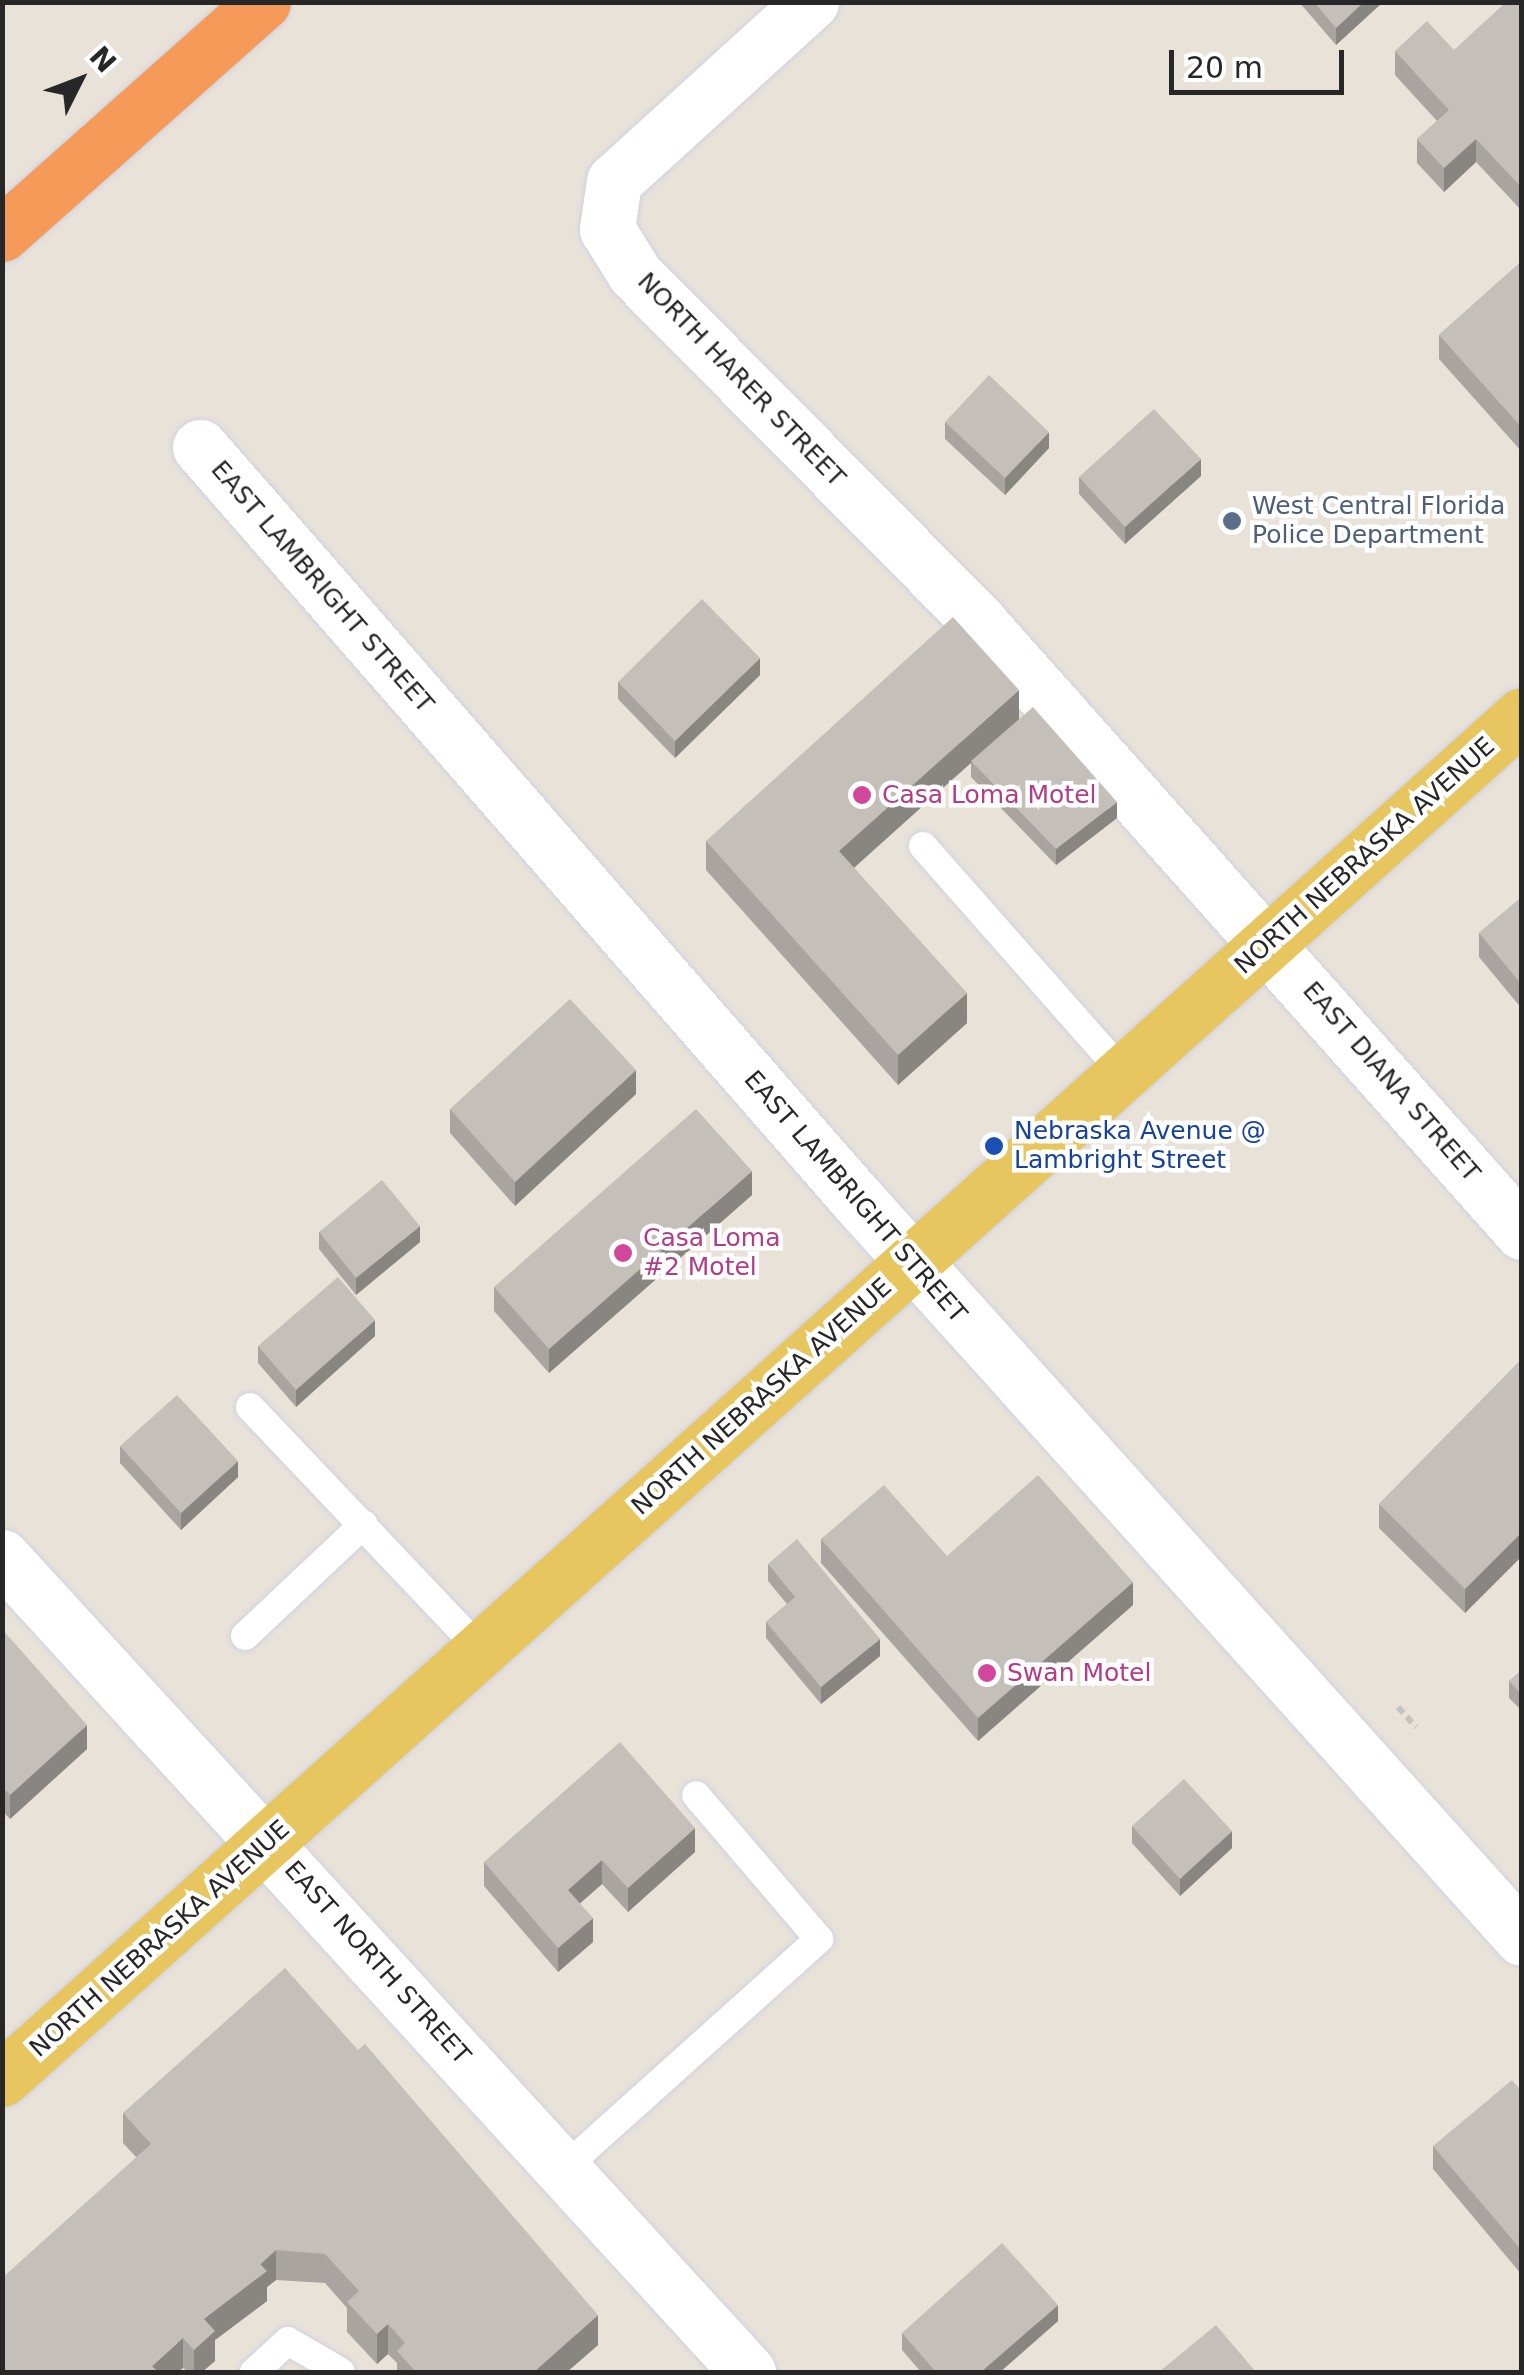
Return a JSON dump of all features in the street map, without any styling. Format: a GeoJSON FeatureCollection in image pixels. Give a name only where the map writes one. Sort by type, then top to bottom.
{"type":"FeatureCollection","features":[{"type":"Feature","properties":{"kind":"highway"},"geometry":{"type":"LineString","coordinates":[[2,234],[263,2]]}},
{"type":"Feature","properties":{"kind":"main road","name":"NORTH NEBRASKA AVENUE"},"geometry":{"type":"LineString","coordinates":[[2,2079],[1522,715]]}},
{"type":"Feature","properties":{"kind":"street","name":"NORTH HARER STREET"},"geometry":{"type":"LineString","coordinates":[[811,2],[614,182],[607,229],[636,274],[978,620]]}},
{"type":"Feature","properties":{"kind":"street","name":"EAST LAMBRIGHT STREET"},"geometry":{"type":"LineString","coordinates":[[200,446],[914,1262],[1522,1938]]}},
{"type":"Feature","properties":{"kind":"street","name":"EAST DIANA STREET"},"geometry":{"type":"LineString","coordinates":[[978,620],[1522,1232]]}},
{"type":"Feature","properties":{"kind":"street","name":"EAST NORTH STREET"},"geometry":{"type":"LineString","coordinates":[[2,1557],[748,2372]]}},
{"type":"Feature","properties":{"kind":"lane"},"geometry":{"type":"LineString","coordinates":[[923,846],[1122,1074]]}},
{"type":"Feature","properties":{"kind":"lane"},"geometry":{"type":"LineString","coordinates":[[250,1407],[481,1650]]}},
{"type":"Feature","properties":{"kind":"lane"},"geometry":{"type":"LineString","coordinates":[[244,1636],[364,1524]]}},
{"type":"Feature","properties":{"kind":"lane"},"geometry":{"type":"LineString","coordinates":[[563,2168],[820,1939],[696,1795]]}},
{"type":"Feature","properties":{"kind":"lane"},"geometry":{"type":"LineString","coordinates":[[254,2372],[288,2341],[341,2372]]}},
{"type":"Feature","properties":{"kind":"building"},"geometry":{"type":"Polygon","coordinates":[[[1314,2],[1364,2],[1336,28],[1314,2]]]}},
{"type":"Feature","properties":{"kind":"building"},"geometry":{"type":"Polygon","coordinates":[[[1506,2],[1522,2],[1522,188],[1476,139],[1444,168],[1417,139],[1449,110],[1395,51],[1427,21],[1454,50],[1506,2]]]}},
{"type":"Feature","properties":{"kind":"building"},"geometry":{"type":"Polygon","coordinates":[[[1522,261],[1522,428],[1439,335],[1522,261]]]}},
{"type":"Feature","properties":{"kind":"building"},"geometry":{"type":"Polygon","coordinates":[[[989,375],[1049,432],[1005,478],[945,422],[989,375]]]}},
{"type":"Feature","properties":{"kind":"building"},"geometry":{"type":"Polygon","coordinates":[[[1154,409],[1201,459],[1125,527],[1079,477],[1154,409]]]}},
{"type":"Feature","properties":{"kind":"building"},"geometry":{"type":"Polygon","coordinates":[[[702,599],[760,658],[675,741],[618,682],[702,599]]]}},
{"type":"Feature","properties":{"kind":"building","name":"Casa Loma Motel"},"geometry":{"type":"Polygon","coordinates":[[[953,617],[1019,690],[839,851],[967,993],[898,1055],[706,841],[953,617]]]}},
{"type":"Feature","properties":{"kind":"building"},"geometry":{"type":"Polygon","coordinates":[[[1033,707],[1117,802],[1056,849],[971,761],[1033,707]]]}},
{"type":"Feature","properties":{"kind":"building"},"geometry":{"type":"Polygon","coordinates":[[[1522,897],[1522,985],[1479,933],[1522,897]]]}},
{"type":"Feature","properties":{"kind":"building"},"geometry":{"type":"Polygon","coordinates":[[[570,999],[636,1070],[515,1182],[450,1109],[570,999]]]}},
{"type":"Feature","properties":{"kind":"building","name":"Casa Loma #2 Motel"},"geometry":{"type":"Polygon","coordinates":[[[696,1109],[752,1171],[549,1349],[494,1287],[696,1109]]]}},
{"type":"Feature","properties":{"kind":"building"},"geometry":{"type":"Polygon","coordinates":[[[382,1180],[420,1226],[356,1278],[319,1232],[382,1180]]]}},
{"type":"Feature","properties":{"kind":"building"},"geometry":{"type":"Polygon","coordinates":[[[338,1277],[375,1320],[296,1390],[258,1346],[338,1277]]]}},
{"type":"Feature","properties":{"kind":"building"},"geometry":{"type":"Polygon","coordinates":[[[1522,1359],[1522,1532],[1465,1589],[1379,1504],[1522,1359]]]}},
{"type":"Feature","properties":{"kind":"building"},"geometry":{"type":"Polygon","coordinates":[[[177,1395],[238,1461],[181,1513],[120,1446],[177,1395]]]}},
{"type":"Feature","properties":{"kind":"building","name":"Swan Motel"},"geometry":{"type":"Polygon","coordinates":[[[1038,1475],[1133,1582],[978,1718],[821,1539],[884,1485],[947,1556],[1038,1475]]]}},
{"type":"Feature","properties":{"kind":"building"},"geometry":{"type":"Polygon","coordinates":[[[797,1539],[880,1639],[821,1687],[766,1622],[795,1597],[768,1564],[797,1539]]]}},
{"type":"Feature","properties":{"kind":"building"},"geometry":{"type":"Polygon","coordinates":[[[2,1629],[87,1725],[10,1795],[2,1787],[2,1629]]]}},
{"type":"Feature","properties":{"kind":"building"},"geometry":{"type":"Polygon","coordinates":[[[1522,1670],[1522,1695],[1509,1681],[1522,1670]]]}},
{"type":"Feature","properties":{"kind":"building"},"geometry":{"type":"Polygon","coordinates":[[[620,1742],[695,1828],[628,1888],[602,1860],[568,1890],[593,1918],[558,1948],[484,1862],[620,1742]]]}},
{"type":"Feature","properties":{"kind":"building"},"geometry":{"type":"Polygon","coordinates":[[[1184,1779],[1232,1831],[1180,1879],[1132,1826],[1184,1779]]]}},
{"type":"Feature","properties":{"kind":"building"},"geometry":{"type":"Polygon","coordinates":[[[285,1968],[358,2050],[365,2044],[598,2315],[534,2372],[416,2372],[397,2351],[405,2343],[388,2324],[377,2334],[347,2302],[359,2291],[325,2254],[276,2250],[260,2264],[267,2271],[204,2319],[215,2331],[194,2350],[183,2338],[152,2366],[158,2372],[2,2372],[2,2278],[151,2144],[123,2113],[285,1968]]]}},
{"type":"Feature","properties":{"kind":"building"},"geometry":{"type":"Polygon","coordinates":[[[1512,2080],[1522,2092],[1522,2251],[1433,2146],[1512,2080]]]}},
{"type":"Feature","properties":{"kind":"building"},"geometry":{"type":"Polygon","coordinates":[[[1002,2243],[1058,2305],[981,2372],[936,2372],[902,2333],[1002,2243]]]}},
{"type":"Feature","properties":{"kind":"building"},"geometry":{"type":"Polygon","coordinates":[[[1216,2325],[1256,2372],[1159,2372],[1216,2325]]]}},
{"type":"Feature","properties":{"kind":"place","name":"West Central Florida Police Department"},"geometry":{"type":"Point","coordinates":[1232,521]}},
{"type":"Feature","properties":{"kind":"place","name":"Casa Loma Motel"},"geometry":{"type":"Point","coordinates":[862,795]}},
{"type":"Feature","properties":{"kind":"place","name":"Nebraska Avenue @ Lambright Street"},"geometry":{"type":"Point","coordinates":[994,1146]}},
{"type":"Feature","properties":{"kind":"place","name":"Casa Loma #2 Motel"},"geometry":{"type":"Point","coordinates":[623,1253]}},
{"type":"Feature","properties":{"kind":"place","name":"Swan Motel"},"geometry":{"type":"Point","coordinates":[987,1673]}}]}
